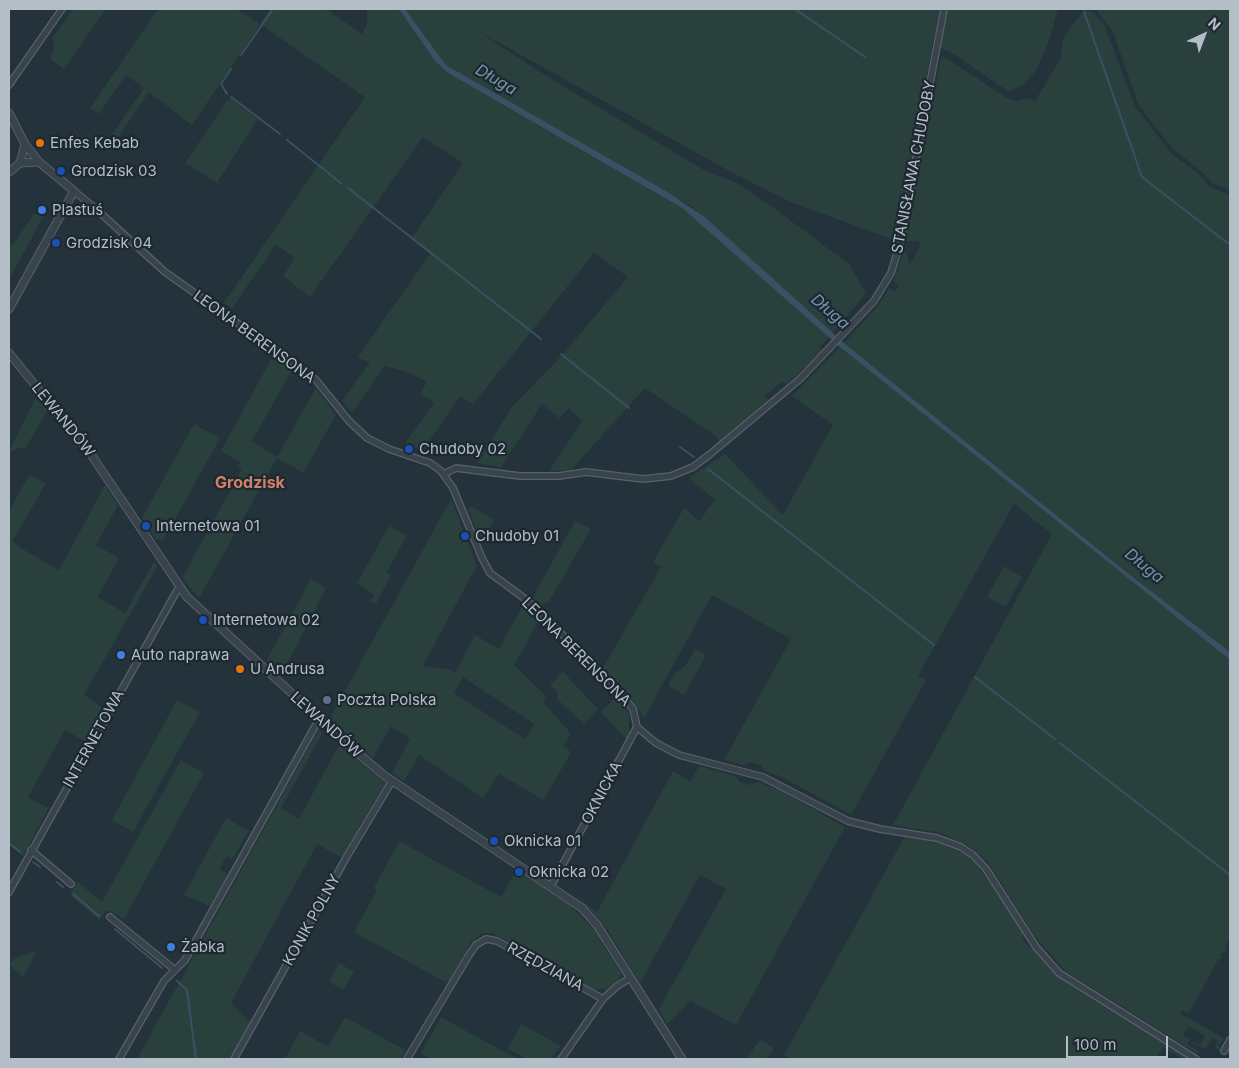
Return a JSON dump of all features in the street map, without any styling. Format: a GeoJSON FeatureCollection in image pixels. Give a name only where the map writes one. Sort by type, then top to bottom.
{"type":"FeatureCollection","features":[{"type":"Feature","properties":{"kind":"street"},"geometry":{"type":"LineString","coordinates":[[9,85],[62,9]]}},
{"type":"Feature","properties":{"kind":"street","name":"STANISŁAWA CHUDOBY"},"geometry":{"type":"LineString","coordinates":[[444,474],[456,468],[520,476],[559,476],[586,472],[654,479],[679,474],[693,467],[717,449],[800,379],[879,294],[891,273],[899,248],[944,9]]}},
{"type":"Feature","properties":{"kind":"street","name":"LEONA BERENSONA"},"geometry":{"type":"LineString","coordinates":[[9,113],[24,144],[39,162],[96,209],[165,272],[305,370],[316,380],[349,421],[367,438],[389,449],[430,464],[444,474],[453,488],[490,573],[542,614],[625,699],[633,709],[637,727]]}},
{"type":"Feature","properties":{"kind":"street"},"geometry":{"type":"LineString","coordinates":[[9,172],[20,162],[24,144]]}},
{"type":"Feature","properties":{"kind":"street"},"geometry":{"type":"LineString","coordinates":[[20,162],[39,162]]}},
{"type":"Feature","properties":{"kind":"street"},"geometry":{"type":"LineString","coordinates":[[9,309],[74,192]]}},
{"type":"Feature","properties":{"kind":"street","name":"LEWANDÓW"},"geometry":{"type":"LineString","coordinates":[[9,353],[90,453],[179,586],[206,615],[319,719],[392,781],[571,899],[590,916],[682,1059]]}},
{"type":"Feature","properties":{"kind":"street","name":"INTERNETOWA"},"geometry":{"type":"LineString","coordinates":[[9,892],[179,586]]}},
{"type":"Feature","properties":{"kind":"street"},"geometry":{"type":"LineString","coordinates":[[120,1059],[164,981],[185,960],[319,719]]}},
{"type":"Feature","properties":{"kind":"street"},"geometry":{"type":"LineString","coordinates":[[637,727],[670,752],[763,777],[844,820],[880,829],[937,838],[961,847],[973,855],[986,869],[1036,948],[1058,973],[1196,1059]]}},
{"type":"Feature","properties":{"kind":"street","name":"OKNICKA"},"geometry":{"type":"LineString","coordinates":[[551,886],[637,727]]}},
{"type":"Feature","properties":{"kind":"street","name":"KONIK POLNY"},"geometry":{"type":"LineString","coordinates":[[234,1059],[346,858],[392,781]]}},
{"type":"Feature","properties":{"kind":"street"},"geometry":{"type":"LineString","coordinates":[[31,850],[71,884]]}},
{"type":"Feature","properties":{"kind":"street"},"geometry":{"type":"LineString","coordinates":[[110,917],[175,970]]}},
{"type":"Feature","properties":{"kind":"street","name":"RZĘDZIANA"},"geometry":{"type":"LineString","coordinates":[[408,1059],[469,955],[476,945],[486,940],[497,941],[603,999]]}},
{"type":"Feature","properties":{"kind":"street"},"geometry":{"type":"LineString","coordinates":[[562,1059],[603,999],[630,978]]}},
{"type":"Feature","properties":{"kind":"street"},"geometry":{"type":"LineString","coordinates":[[1224,1051],[1230,1040]]}},
{"type":"Feature","properties":{"kind":"green space"},"geometry":{"type":"Polygon","coordinates":[[[73,9],[106,9],[64,69],[50,59],[54,51],[53,37],[73,9]]]}},
{"type":"Feature","properties":{"kind":"green space"},"geometry":{"type":"Polygon","coordinates":[[[158,9],[237,9],[260,24],[192,125],[149,92],[116,140],[111,136],[144,88],[126,75],[99,114],[90,108],[158,9]]]}},
{"type":"Feature","properties":{"kind":"green space"},"geometry":{"type":"Polygon","coordinates":[[[270,9],[326,9],[362,34],[367,25],[367,9],[399,9],[435,61],[448,73],[682,208],[829,337],[821,346],[818,344],[822,350],[786,385],[782,382],[764,396],[768,400],[719,442],[716,436],[645,388],[571,470],[549,471],[582,421],[569,408],[559,418],[542,404],[501,467],[477,463],[512,407],[564,353],[628,277],[594,253],[473,404],[460,396],[423,450],[404,445],[434,403],[420,393],[427,382],[407,372],[385,366],[352,413],[342,401],[370,362],[357,358],[430,254],[411,239],[463,163],[423,137],[310,297],[283,276],[295,258],[276,245],[232,308],[224,303],[365,97],[260,24],[270,9]]]}},
{"type":"Feature","properties":{"kind":"green space"},"geometry":{"type":"Polygon","coordinates":[[[405,9],[939,9],[897,241],[793,203],[731,172],[476,30],[548,77],[704,170],[737,183],[849,264],[866,293],[833,333],[692,207],[446,65],[405,9]]]}},
{"type":"Feature","properties":{"kind":"green space"},"geometry":{"type":"Polygon","coordinates":[[[947,9],[1058,9],[1049,41],[1036,71],[1022,85],[1009,92],[952,53],[939,47],[947,9]]]}},
{"type":"Feature","properties":{"kind":"green space"},"geometry":{"type":"Polygon","coordinates":[[[1096,9],[1230,9],[1230,190],[1213,184],[1201,171],[1173,149],[1151,122],[1138,104],[1113,32],[1096,9]]]}},
{"type":"Feature","properties":{"kind":"green space"},"geometry":{"type":"Polygon","coordinates":[[[1084,10],[1092,12],[1104,24],[1135,106],[1154,131],[1173,155],[1199,174],[1210,187],[1230,195],[1230,652],[1120,567],[844,343],[877,307],[890,288],[895,291],[899,287],[894,281],[905,247],[910,265],[921,244],[918,241],[904,242],[941,57],[946,58],[1007,98],[1016,101],[1029,98],[1035,101],[1060,60],[1063,38],[1084,10]]]}},
{"type":"Feature","properties":{"kind":"green space"},"geometry":{"type":"Polygon","coordinates":[[[231,99],[258,119],[217,183],[185,163],[227,101],[231,99]]]}},
{"type":"Feature","properties":{"kind":"green space"},"geometry":{"type":"Polygon","coordinates":[[[34,213],[43,217],[9,280],[9,243],[13,245],[34,213]]]}},
{"type":"Feature","properties":{"kind":"green space"},"geometry":{"type":"Polygon","coordinates":[[[840,347],[1230,660],[1230,938],[1225,948],[1226,952],[1223,952],[1220,956],[1223,957],[1218,960],[1189,1013],[1183,1010],[1181,1014],[1224,1038],[1218,1046],[1221,1048],[1220,1051],[1215,1047],[1218,1041],[1212,1038],[1206,1049],[1193,1043],[1194,1041],[1200,1045],[1205,1036],[1188,1026],[1183,1035],[1190,1039],[1187,1044],[1199,1051],[1198,1054],[1065,971],[1033,934],[988,862],[970,846],[941,833],[893,825],[1052,534],[1014,504],[918,676],[926,680],[851,815],[780,776],[764,771],[761,765],[750,762],[744,765],[724,760],[791,639],[712,595],[644,718],[625,690],[603,668],[661,567],[653,562],[684,508],[699,521],[715,500],[689,478],[725,454],[783,515],[833,425],[792,396],[840,347]]]}},
{"type":"Feature","properties":{"kind":"green space"},"geometry":{"type":"Polygon","coordinates":[[[274,354],[293,368],[252,441],[277,457],[316,388],[336,415],[303,473],[277,458],[199,598],[182,578],[242,469],[238,466],[240,462],[221,451],[274,354]]]}},
{"type":"Feature","properties":{"kind":"green space"},"geometry":{"type":"Polygon","coordinates":[[[35,399],[41,400],[48,410],[25,449],[21,447],[9,452],[35,399]]]}},
{"type":"Feature","properties":{"kind":"green space"},"geometry":{"type":"Polygon","coordinates":[[[194,424],[220,438],[163,541],[156,539],[142,518],[194,424]]]}},
{"type":"Feature","properties":{"kind":"green space"},"geometry":{"type":"Polygon","coordinates":[[[29,475],[46,483],[13,541],[19,547],[59,570],[105,485],[118,505],[96,545],[119,558],[98,597],[125,613],[154,562],[157,567],[84,695],[105,709],[86,742],[65,730],[28,797],[49,808],[23,856],[9,845],[9,511],[29,475]]]}},
{"type":"Feature","properties":{"kind":"green space"},"geometry":{"type":"Polygon","coordinates":[[[451,499],[477,565],[423,666],[449,669],[455,673],[475,635],[499,649],[523,605],[540,619],[514,665],[546,696],[543,702],[568,730],[570,736],[563,746],[571,752],[544,800],[499,774],[483,798],[419,755],[404,781],[392,773],[410,739],[391,726],[373,758],[330,718],[451,499]],[[463,677],[454,693],[525,739],[534,724],[463,677]]]}},
{"type":"Feature","properties":{"kind":"green space"},"geometry":{"type":"Polygon","coordinates":[[[471,506],[494,520],[481,542],[468,509],[471,506]]]}},
{"type":"Feature","properties":{"kind":"green space"},"geometry":{"type":"Polygon","coordinates":[[[575,521],[591,529],[548,603],[541,605],[533,597],[575,521]]]}},
{"type":"Feature","properties":{"kind":"green space"},"geometry":{"type":"Polygon","coordinates":[[[389,526],[407,535],[387,572],[391,575],[376,604],[371,601],[374,595],[357,583],[389,526]]]}},
{"type":"Feature","properties":{"kind":"green space"},"geometry":{"type":"Polygon","coordinates":[[[1004,566],[1022,577],[1006,607],[987,597],[1004,566]]]}},
{"type":"Feature","properties":{"kind":"green space"},"geometry":{"type":"Polygon","coordinates":[[[311,579],[326,588],[284,670],[279,673],[266,661],[311,579]]]}},
{"type":"Feature","properties":{"kind":"green space"},"geometry":{"type":"Polygon","coordinates":[[[695,649],[706,655],[684,695],[668,686],[674,674],[685,666],[695,649]]]}},
{"type":"Feature","properties":{"kind":"green space"},"geometry":{"type":"Polygon","coordinates":[[[563,672],[598,709],[584,724],[558,700],[558,693],[550,685],[563,672]]]}},
{"type":"Feature","properties":{"kind":"green space"},"geometry":{"type":"Polygon","coordinates":[[[616,696],[629,713],[629,734],[627,740],[601,712],[616,696]]]}},
{"type":"Feature","properties":{"kind":"green space"},"geometry":{"type":"Polygon","coordinates":[[[177,700],[200,712],[133,832],[112,820],[177,700]]]}},
{"type":"Feature","properties":{"kind":"green space"},"geometry":{"type":"Polygon","coordinates":[[[319,729],[323,732],[281,808],[299,819],[339,745],[387,784],[378,795],[342,858],[317,844],[231,1003],[249,1021],[251,1020],[231,1059],[137,1059],[319,729]]]}},
{"type":"Feature","properties":{"kind":"green space"},"geometry":{"type":"Polygon","coordinates":[[[181,760],[204,773],[124,919],[110,911],[106,911],[99,920],[70,895],[78,882],[102,902],[181,760]]]}},
{"type":"Feature","properties":{"kind":"green space"},"geometry":{"type":"Polygon","coordinates":[[[699,766],[736,776],[739,782],[750,785],[758,782],[781,791],[845,827],[736,1025],[690,1001],[667,1024],[659,1009],[726,889],[700,875],[640,983],[606,928],[574,894],[597,912],[673,771],[690,782],[699,766]]]}},
{"type":"Feature","properties":{"kind":"green space"},"geometry":{"type":"Polygon","coordinates":[[[226,818],[249,831],[232,859],[226,856],[220,869],[228,874],[210,906],[184,895],[226,818]]]}},
{"type":"Feature","properties":{"kind":"green space"},"geometry":{"type":"Polygon","coordinates":[[[905,836],[943,843],[968,856],[995,889],[1023,934],[1023,939],[1028,947],[1033,949],[1055,975],[1189,1059],[1183,1059],[1163,1047],[1156,1059],[792,1059],[784,1055],[905,836]]]}},
{"type":"Feature","properties":{"kind":"green space"},"geometry":{"type":"Polygon","coordinates":[[[399,841],[501,897],[516,870],[567,903],[594,929],[581,912],[599,934],[605,945],[595,932],[621,973],[619,981],[607,988],[594,990],[495,934],[483,933],[471,942],[450,980],[445,982],[354,932],[377,890],[374,888],[399,841]]]}},
{"type":"Feature","properties":{"kind":"green space"},"geometry":{"type":"Polygon","coordinates":[[[37,951],[23,977],[9,965],[15,958],[37,951]]]}},
{"type":"Feature","properties":{"kind":"green space"},"geometry":{"type":"Polygon","coordinates":[[[339,963],[354,972],[343,990],[329,982],[339,963]]]}},
{"type":"Feature","properties":{"kind":"green space"},"geometry":{"type":"Polygon","coordinates":[[[441,1017],[518,1059],[432,1059],[421,1053],[441,1017]]]}},
{"type":"Feature","properties":{"kind":"green space"},"geometry":{"type":"Polygon","coordinates":[[[347,1018],[405,1050],[401,1059],[285,1059],[300,1031],[328,1047],[344,1019],[347,1018]]]}},
{"type":"Feature","properties":{"kind":"green space"},"geometry":{"type":"Polygon","coordinates":[[[521,1024],[561,1046],[551,1059],[527,1059],[508,1049],[521,1024]]]}},
{"type":"Feature","properties":{"kind":"green space"},"geometry":{"type":"Polygon","coordinates":[[[760,1040],[774,1048],[766,1059],[746,1059],[760,1040]]]}},
{"type":"Feature","properties":{"kind":"water"},"geometry":{"type":"Polygon","coordinates":[[[399,9],[405,9],[446,65],[666,191],[706,218],[844,343],[1120,567],[1230,652],[1230,660],[840,347],[682,208],[448,73],[435,61],[399,9]]]}},
{"type":"Feature","properties":{"kind":"waterway"},"geometry":{"type":"LineString","coordinates":[[241,55],[273,9]]}},
{"type":"Feature","properties":{"kind":"waterway"},"geometry":{"type":"LineString","coordinates":[[795,9],[865,57]]}},
{"type":"Feature","properties":{"kind":"waterway"},"geometry":{"type":"LineString","coordinates":[[1084,12],[1142,177],[1230,245]]}},
{"type":"Feature","properties":{"kind":"waterway"},"geometry":{"type":"LineString","coordinates":[[227,94],[221,84],[231,69]]}},
{"type":"Feature","properties":{"kind":"waterway"},"geometry":{"type":"LineString","coordinates":[[231,97],[280,134]]}},
{"type":"Feature","properties":{"kind":"waterway"},"geometry":{"type":"LineString","coordinates":[[287,140],[342,184]]}},
{"type":"Feature","properties":{"kind":"waterway"},"geometry":{"type":"LineString","coordinates":[[348,188],[541,339]]}},
{"type":"Feature","properties":{"kind":"waterway"},"geometry":{"type":"LineString","coordinates":[[561,354],[629,408]]}},
{"type":"Feature","properties":{"kind":"waterway"},"geometry":{"type":"LineString","coordinates":[[680,447],[694,457]]}},
{"type":"Feature","properties":{"kind":"waterway"},"geometry":{"type":"LineString","coordinates":[[708,469],[934,645]]}},
{"type":"Feature","properties":{"kind":"waterway"},"geometry":{"type":"LineString","coordinates":[[975,677],[1055,739]]}},
{"type":"Feature","properties":{"kind":"waterway"},"geometry":{"type":"LineString","coordinates":[[1060,743],[1230,875]]}},
{"type":"Feature","properties":{"kind":"waterway"},"geometry":{"type":"LineString","coordinates":[[9,843],[20,852]]}},
{"type":"Feature","properties":{"kind":"waterway"},"geometry":{"type":"LineString","coordinates":[[33,862],[40,867]]}},
{"type":"Feature","properties":{"kind":"waterway"},"geometry":{"type":"LineString","coordinates":[[57,882],[63,887]]}},
{"type":"Feature","properties":{"kind":"waterway"},"geometry":{"type":"LineString","coordinates":[[73,894],[99,916]]}},
{"type":"Feature","properties":{"kind":"waterway"},"geometry":{"type":"LineString","coordinates":[[115,929],[162,968]]}},
{"type":"Feature","properties":{"kind":"waterway"},"geometry":{"type":"LineString","coordinates":[[177,981],[187,990],[196,1059]]}},
{"type":"Feature","properties":{"kind":"place","name":"Enfes Kebab"},"geometry":{"type":"Point","coordinates":[40,143]}},
{"type":"Feature","properties":{"kind":"place","name":"Grodzisk 03"},"geometry":{"type":"Point","coordinates":[61,171]}},
{"type":"Feature","properties":{"kind":"place","name":"Plastuś"},"geometry":{"type":"Point","coordinates":[42,210]}},
{"type":"Feature","properties":{"kind":"place","name":"Grodzisk 04"},"geometry":{"type":"Point","coordinates":[56,243]}},
{"type":"Feature","properties":{"kind":"place","name":"Chudoby 02"},"geometry":{"type":"Point","coordinates":[409,449]}},
{"type":"Feature","properties":{"kind":"place","name":"Internetowa 01"},"geometry":{"type":"Point","coordinates":[146,526]}},
{"type":"Feature","properties":{"kind":"place","name":"Chudoby 01"},"geometry":{"type":"Point","coordinates":[465,536]}},
{"type":"Feature","properties":{"kind":"place","name":"Internetowa 02"},"geometry":{"type":"Point","coordinates":[203,620]}},
{"type":"Feature","properties":{"kind":"place","name":"Auto naprawa"},"geometry":{"type":"Point","coordinates":[121,655]}},
{"type":"Feature","properties":{"kind":"place","name":"U Andrusa"},"geometry":{"type":"Point","coordinates":[240,669]}},
{"type":"Feature","properties":{"kind":"place","name":"Poczta Polska"},"geometry":{"type":"Point","coordinates":[327,700]}},
{"type":"Feature","properties":{"kind":"place","name":"Oknicka 01"},"geometry":{"type":"Point","coordinates":[494,841]}},
{"type":"Feature","properties":{"kind":"place","name":"Oknicka 02"},"geometry":{"type":"Point","coordinates":[519,872]}},
{"type":"Feature","properties":{"kind":"place","name":"Żabka"},"geometry":{"type":"Point","coordinates":[171,947]}},
{"type":"Feature","properties":{"kind":"district","name":"Grodzisk"},"geometry":{"type":"Point","coordinates":[250,483]}},
{"type":"Feature","properties":{"kind":"water label","name":"Długa"},"geometry":{"type":"Point","coordinates":[496,80]}},
{"type":"Feature","properties":{"kind":"water label","name":"Długa"},"geometry":{"type":"Point","coordinates":[830,312]}},
{"type":"Feature","properties":{"kind":"water label","name":"Długa"},"geometry":{"type":"Point","coordinates":[1144,566]}}]}
